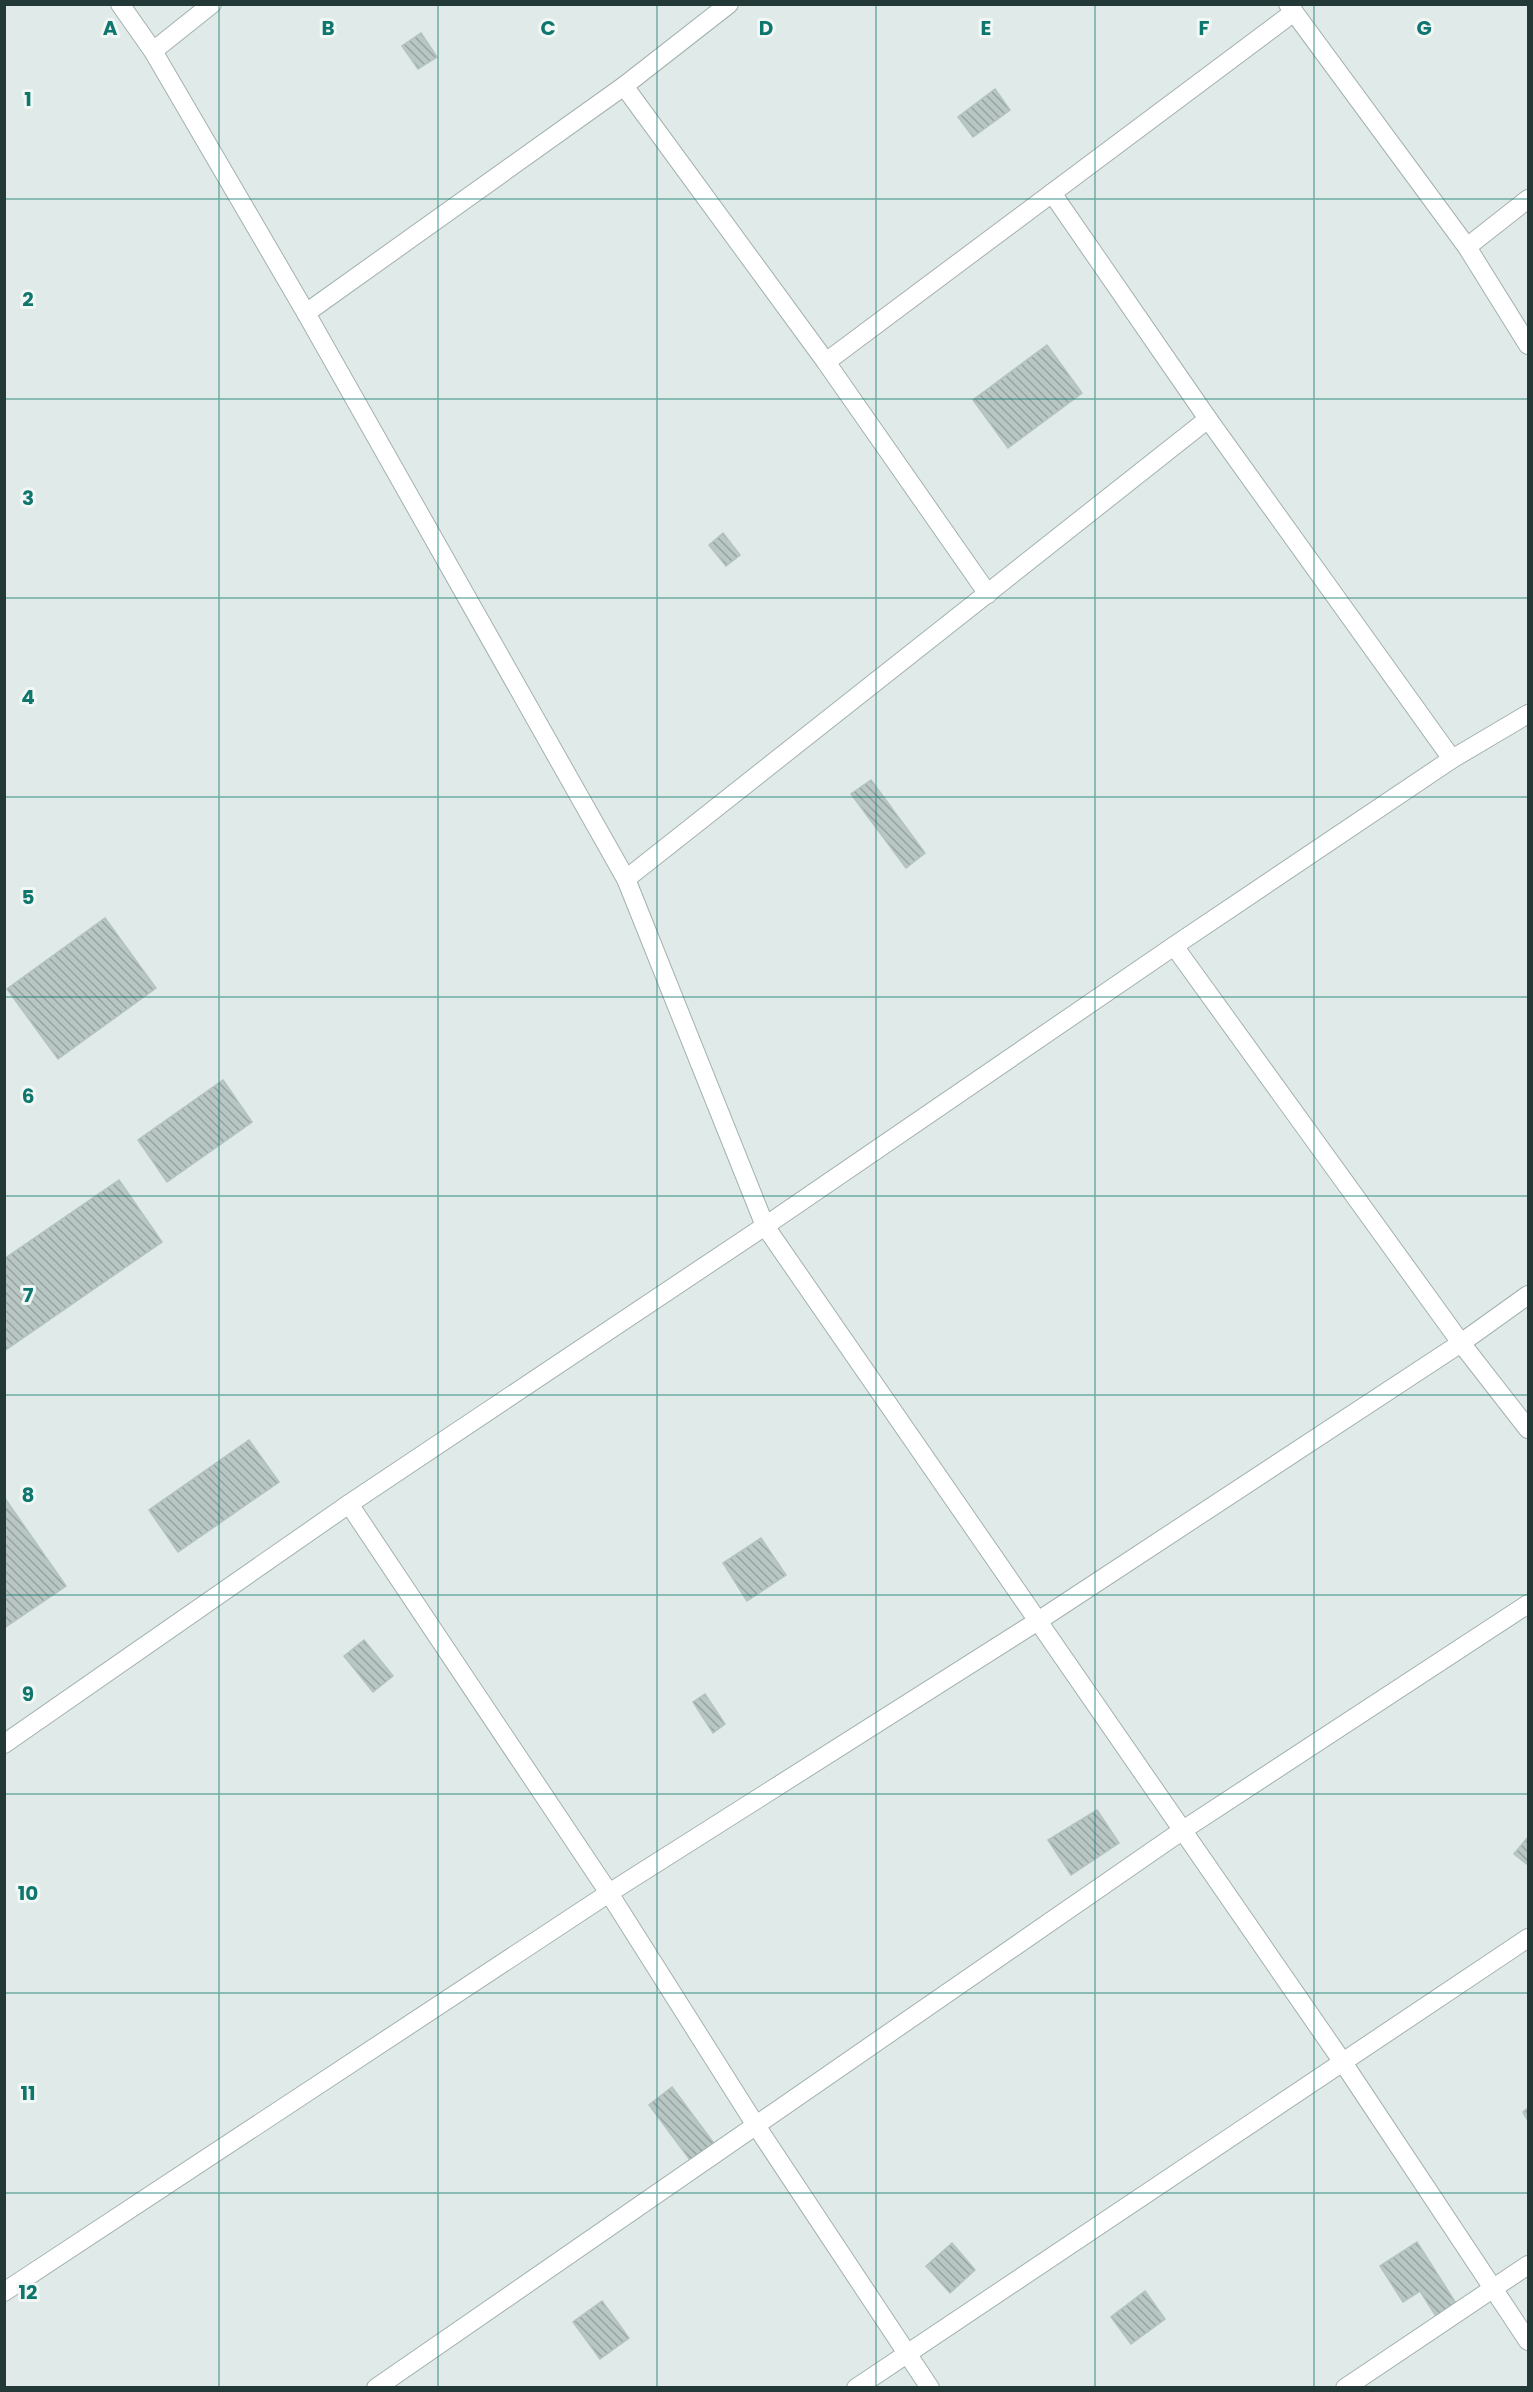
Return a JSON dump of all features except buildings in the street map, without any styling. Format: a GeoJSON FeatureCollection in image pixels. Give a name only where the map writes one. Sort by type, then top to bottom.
{"type":"FeatureCollection","features":[{"type":"Feature","properties":{"kind":"street"},"geometry":{"type":"LineString","coordinates":[[120,4],[153,51],[306,313],[626,879],[765,1226],[1342,2061],[1528,2341]]}},
{"type":"Feature","properties":{"kind":"street"},"geometry":{"type":"LineString","coordinates":[[153,51],[213,4]]}},
{"type":"Feature","properties":{"kind":"street"},"geometry":{"type":"LineString","coordinates":[[306,313],[624,86],[729,4]]}},
{"type":"Feature","properties":{"kind":"street"},"geometry":{"type":"LineString","coordinates":[[826,362],[1052,194],[1291,8],[1467,247],[1528,345]]}},
{"type":"Feature","properties":{"kind":"street"},"geometry":{"type":"LineString","coordinates":[[624,86],[826,362],[988,594]]}},
{"type":"Feature","properties":{"kind":"street"},"geometry":{"type":"LineString","coordinates":[[1052,194],[1208,419],[1452,759]]}},
{"type":"Feature","properties":{"kind":"street"},"geometry":{"type":"LineString","coordinates":[[1467,247],[1528,200]]}},
{"type":"Feature","properties":{"kind":"street"},"geometry":{"type":"LineString","coordinates":[[626,879],[1208,419]]}},
{"type":"Feature","properties":{"kind":"street"},"geometry":{"type":"LineString","coordinates":[[4,1744],[349,1504],[765,1226],[1174,946],[1452,759],[1528,714]]}},
{"type":"Feature","properties":{"kind":"street"},"geometry":{"type":"LineString","coordinates":[[1174,946],[1461,1343],[1528,1429]]}},
{"type":"Feature","properties":{"kind":"street"},"geometry":{"type":"LineString","coordinates":[[4,2292],[609,1893],[1038,1621],[1461,1343],[1528,1295]]}},
{"type":"Feature","properties":{"kind":"street"},"geometry":{"type":"LineString","coordinates":[[349,1504],[609,1893],[755,2124],[930,2388]]}},
{"type":"Feature","properties":{"kind":"street"},"geometry":{"type":"LineString","coordinates":[[376,2388],[1183,1830],[1528,1604]]}},
{"type":"Feature","properties":{"kind":"street"},"geometry":{"type":"LineString","coordinates":[[855,2388],[1528,1938]]}},
{"type":"Feature","properties":{"kind":"street"},"geometry":{"type":"LineString","coordinates":[[1346,2388],[1528,2265]]}}]}
